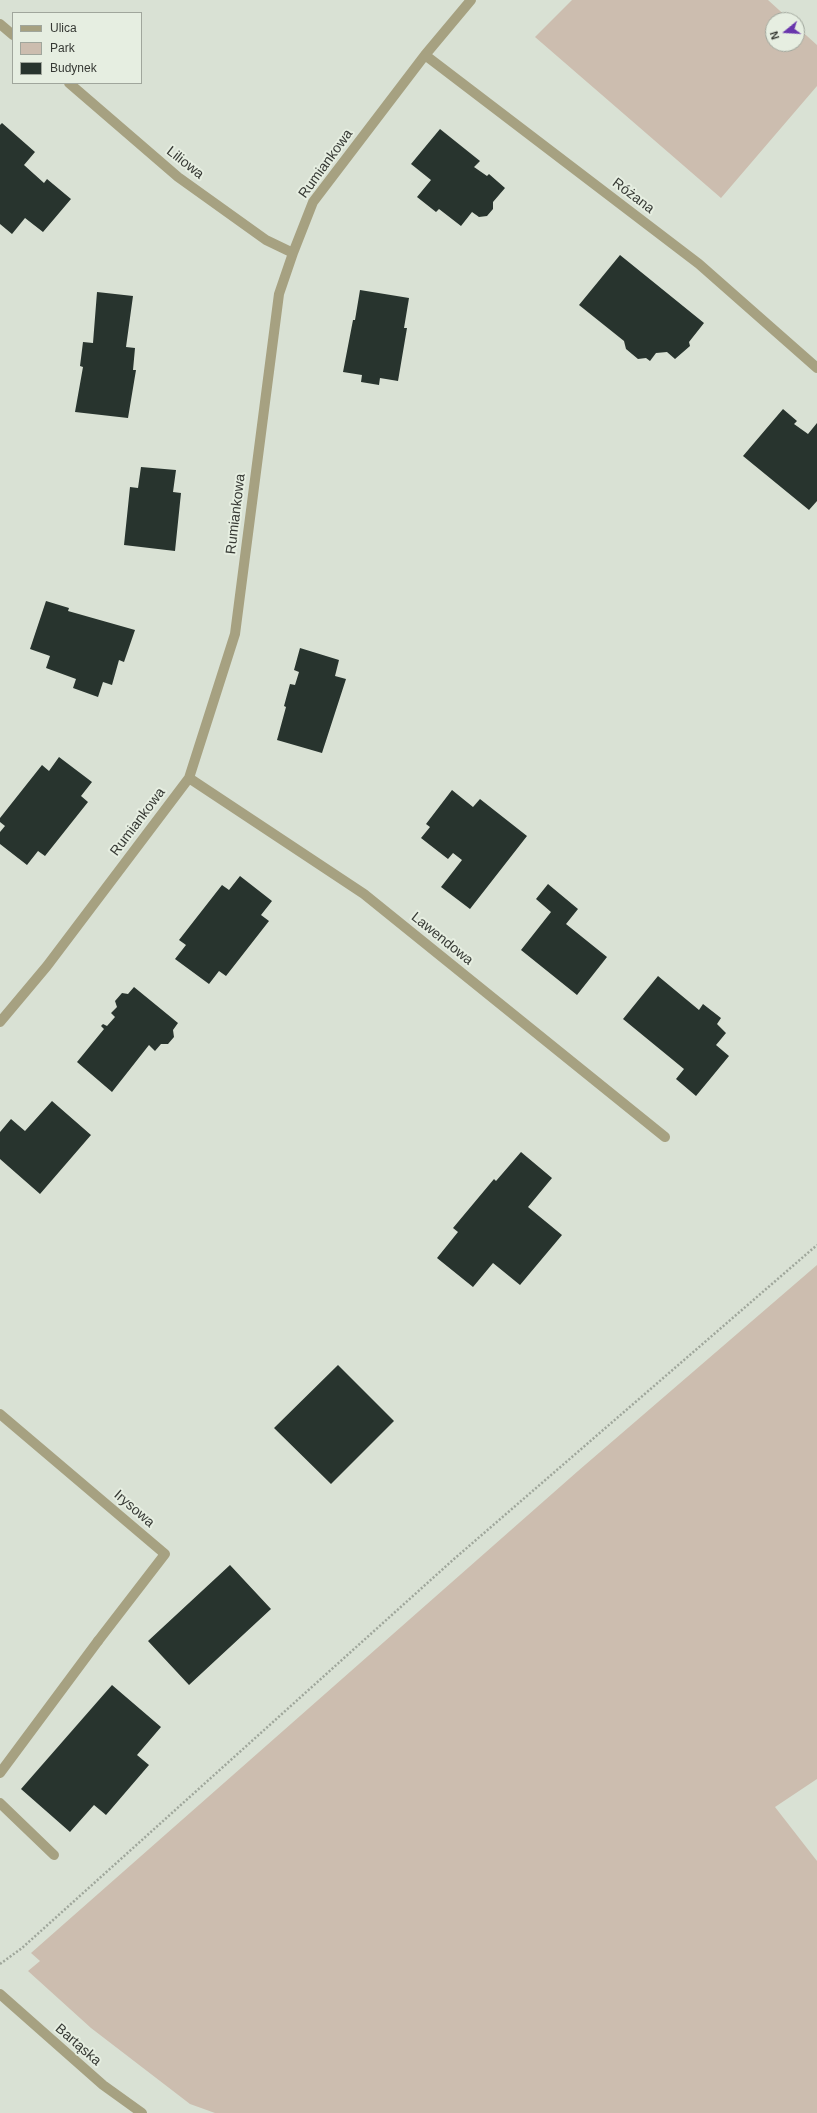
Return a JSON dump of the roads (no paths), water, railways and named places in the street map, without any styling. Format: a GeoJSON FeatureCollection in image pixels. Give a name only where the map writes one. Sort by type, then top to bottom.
{"type":"FeatureCollection","features":[{"type":"Feature","properties":{"kind":"street","name":"Rumiankowa"},"geometry":{"type":"LineString","coordinates":[[0,1022],[47,966],[189,778],[235,634],[279,294],[293,253],[313,202],[425,55],[471,0]]}},
{"type":"Feature","properties":{"kind":"street"},"geometry":{"type":"LineString","coordinates":[[0,24],[12,34]]}},
{"type":"Feature","properties":{"kind":"street","name":"Różana"},"geometry":{"type":"LineString","coordinates":[[425,55],[699,264],[817,368]]}},
{"type":"Feature","properties":{"kind":"street","name":"Liliowa"},"geometry":{"type":"LineString","coordinates":[[70,84],[178,177],[266,240],[293,253]]}},
{"type":"Feature","properties":{"kind":"street","name":"Lawendowa"},"geometry":{"type":"LineString","coordinates":[[189,778],[364,894],[665,1137]]}},
{"type":"Feature","properties":{"kind":"street","name":"Irysowa"},"geometry":{"type":"LineString","coordinates":[[0,1414],[165,1554],[0,1773]]}},
{"type":"Feature","properties":{"kind":"street"},"geometry":{"type":"LineString","coordinates":[[0,1804],[54,1855]]}},
{"type":"Feature","properties":{"kind":"street","name":"Bartąska"},"geometry":{"type":"LineString","coordinates":[[0,1994],[103,2085],[142,2113]]}}]}
